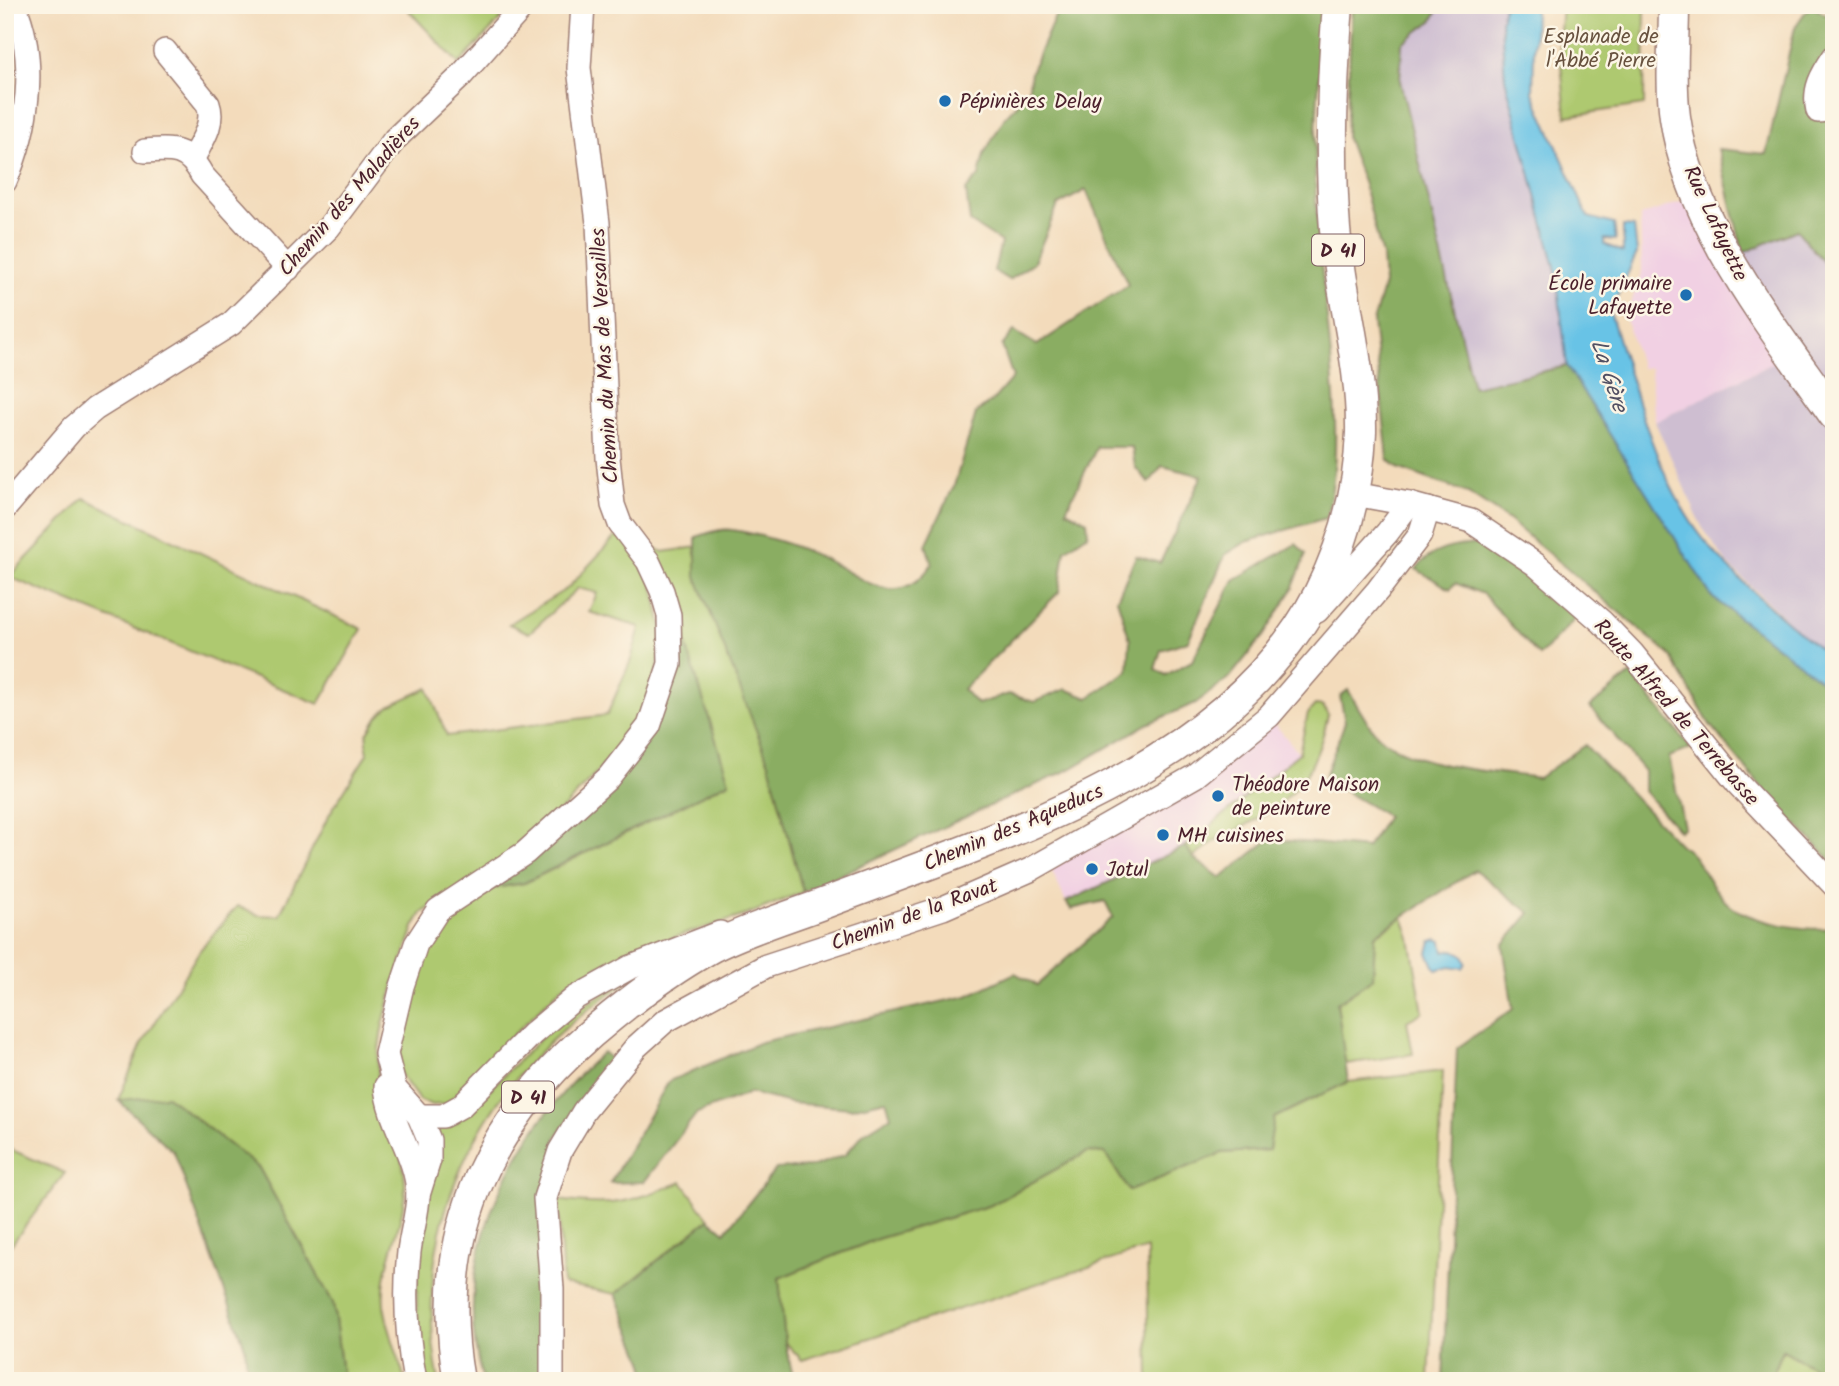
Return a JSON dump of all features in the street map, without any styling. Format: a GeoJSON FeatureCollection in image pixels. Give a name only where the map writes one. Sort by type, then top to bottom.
{"type":"FeatureCollection","features":[{"type":"Feature","properties":{"kind":"main road","name":"Chemin des Aqueducs"},"geometry":{"type":"LineString","coordinates":[[459,1381],[451,1311],[460,1235],[479,1177],[512,1118],[552,1069],[579,1042],[663,977],[716,945],[1080,803],[1158,758],[1233,700],[1267,670],[1298,631],[1341,541],[1354,494],[1361,430],[1338,256],[1332,184],[1332,95],[1338,5]]}},
{"type":"Feature","properties":{"kind":"main road","name":"Rue Lafayette"},"geometry":{"type":"LineString","coordinates":[[1674,5],[1675,116],[1688,168],[1735,270],[1834,415]]}},
{"type":"Feature","properties":{"kind":"street"},"geometry":{"type":"LineString","coordinates":[[5,181],[24,128],[27,63],[14,5]]}},
{"type":"Feature","properties":{"kind":"street","name":"Chemin des Maladières"},"geometry":{"type":"LineString","coordinates":[[5,508],[74,427],[95,409],[231,324],[329,227],[396,139],[459,78],[524,5]]}},
{"type":"Feature","properties":{"kind":"street","name":"Chemin du Mas de Versailles"},"geometry":{"type":"LineString","coordinates":[[418,1195],[410,1153],[387,1096],[390,1035],[401,986],[416,944],[438,910],[526,853],[593,793],[649,726],[670,664],[669,615],[648,561],[620,524],[613,505],[608,458],[598,223],[579,68],[583,5]]}},
{"type":"Feature","properties":{"kind":"street"},"geometry":{"type":"LineString","coordinates":[[165,51],[211,112],[211,122],[193,158]]}},
{"type":"Feature","properties":{"kind":"street"},"geometry":{"type":"LineString","coordinates":[[1834,57],[1820,77],[1815,99],[1818,111],[1834,109]]}},
{"type":"Feature","properties":{"kind":"street"},"geometry":{"type":"LineString","coordinates":[[145,151],[175,150],[193,158],[202,175],[288,268]]}},
{"type":"Feature","properties":{"kind":"street","name":"Route Alfred de Terrebasse"},"geometry":{"type":"LineString","coordinates":[[1354,494],[1418,507],[1486,529],[1535,564],[1602,622],[1632,653],[1738,784],[1834,885]]}},
{"type":"Feature","properties":{"kind":"street"},"geometry":{"type":"LineString","coordinates":[[1298,631],[1387,533],[1418,507]]}},
{"type":"Feature","properties":{"kind":"street","name":"Chemin de la Ravat"},"geometry":{"type":"LineString","coordinates":[[552,1381],[552,1289],[545,1198],[560,1150],[598,1092],[636,1046],[665,1021],[755,972],[943,908],[1030,870],[1195,776],[1269,716],[1412,546],[1420,535],[1418,507]]}},
{"type":"Feature","properties":{"kind":"street"},"geometry":{"type":"LineString","coordinates":[[419,1116],[452,1113],[554,1013],[600,983],[707,935],[771,924]]}},
{"type":"Feature","properties":{"kind":"street"},"geometry":{"type":"LineString","coordinates":[[387,1066],[395,1089],[426,1128],[430,1149],[418,1195],[406,1285],[409,1350],[415,1381]]}},
{"type":"Feature","properties":{"kind":"shaded area"},"geometry":{"type":"Polygon","coordinates":[[[1440,5],[1504,5],[1501,22],[1505,78],[1556,271],[1567,366],[1473,388],[1400,81],[1402,43],[1433,20],[1440,5]]]}},
{"type":"Feature","properties":{"kind":"shaded area","name":"École primaire Lafayette"},"geometry":{"type":"Polygon","coordinates":[[[1687,200],[1781,359],[1655,422],[1650,368],[1641,368],[1626,319],[1642,270],[1640,216],[1687,200]]]}},
{"type":"Feature","properties":{"kind":"shaded area"},"geometry":{"type":"Polygon","coordinates":[[[1797,230],[1834,275],[1834,659],[1804,637],[1727,563],[1702,527],[1655,422],[1781,359],[1719,269],[1743,253],[1797,230]]]}},
{"type":"Feature","properties":{"kind":"shaded area"},"geometry":{"type":"Polygon","coordinates":[[[1273,722],[1299,753],[1186,846],[1066,902],[1051,869],[1273,722]]]}},
{"type":"Feature","properties":{"kind":"green space"},"geometry":{"type":"Polygon","coordinates":[[[411,5],[514,5],[459,64],[409,11],[411,5]]]}},
{"type":"Feature","properties":{"kind":"green space"},"geometry":{"type":"Polygon","coordinates":[[[1060,5],[1325,5],[1315,177],[1334,404],[1333,483],[1326,518],[1246,542],[1225,555],[1188,641],[1161,650],[1155,669],[1166,675],[1192,661],[1234,580],[1296,544],[1306,554],[1292,590],[1264,635],[1230,677],[1196,703],[1147,724],[1070,769],[803,892],[769,763],[696,576],[696,537],[727,530],[766,537],[835,564],[877,586],[891,589],[905,587],[919,579],[932,564],[926,545],[954,486],[976,413],[994,399],[1013,377],[1002,346],[1014,331],[1037,345],[1128,285],[1086,190],[1058,205],[1034,262],[1009,280],[994,271],[1001,242],[970,222],[966,190],[979,176],[984,154],[1005,117],[1028,93],[1031,72],[1060,5]],[[1097,447],[1066,510],[1087,521],[1088,534],[1065,550],[1059,592],[963,689],[977,704],[1009,694],[1034,702],[1066,689],[1088,698],[1128,671],[1130,640],[1117,599],[1136,556],[1160,563],[1202,476],[1162,466],[1149,483],[1135,467],[1132,447],[1097,447]]]}},
{"type":"Feature","properties":{"kind":"green space"},"geometry":{"type":"Polygon","coordinates":[[[1352,5],[1440,5],[1433,20],[1402,43],[1400,81],[1473,387],[1567,366],[1712,597],[1834,690],[1834,863],[1772,800],[1710,725],[1670,655],[1510,521],[1468,493],[1398,468],[1388,459],[1373,322],[1384,284],[1382,256],[1364,185],[1346,136],[1352,5]]]}},
{"type":"Feature","properties":{"kind":"green space","name":"Esplanade de l'Abbé Pierre"},"geometry":{"type":"Polygon","coordinates":[[[1562,5],[1645,5],[1644,105],[1566,116],[1559,43],[1562,5]]]}},
{"type":"Feature","properties":{"kind":"green space"},"geometry":{"type":"Polygon","coordinates":[[[1810,5],[1834,20],[1834,46],[1814,78],[1834,115],[1829,141],[1834,154],[1834,275],[1797,230],[1743,253],[1718,149],[1766,154],[1795,27],[1810,5]]]}},
{"type":"Feature","properties":{"kind":"green space"},"geometry":{"type":"Polygon","coordinates":[[[84,498],[362,629],[319,704],[9,577],[84,498]]]}},
{"type":"Feature","properties":{"kind":"green space"},"geometry":{"type":"Polygon","coordinates":[[[615,537],[623,538],[651,575],[665,640],[641,726],[537,836],[422,913],[414,927],[391,993],[380,1039],[378,1062],[383,1108],[400,1154],[405,1184],[402,1214],[386,1275],[384,1304],[405,1381],[343,1381],[333,1303],[259,1168],[118,1100],[142,1044],[200,950],[237,906],[258,915],[279,916],[329,815],[367,754],[367,734],[378,716],[389,706],[428,688],[447,736],[607,715],[631,660],[640,627],[589,612],[597,593],[578,588],[529,633],[509,624],[568,588],[615,537]]]}},
{"type":"Feature","properties":{"kind":"green space"},"geometry":{"type":"Polygon","coordinates":[[[1479,544],[1506,554],[1576,618],[1539,656],[1483,594],[1455,583],[1450,589],[1416,569],[1429,557],[1444,549],[1479,544]]]}},
{"type":"Feature","properties":{"kind":"green space"},"geometry":{"type":"Polygon","coordinates":[[[651,546],[663,552],[697,547],[695,554],[769,763],[803,892],[746,915],[611,960],[562,987],[503,1045],[469,1086],[446,1104],[432,1105],[419,1100],[398,1071],[396,1043],[422,948],[446,914],[483,890],[525,883],[729,782],[651,546]]]}},
{"type":"Feature","properties":{"kind":"green space"},"geometry":{"type":"Polygon","coordinates":[[[679,622],[729,782],[524,883],[483,890],[638,758],[679,622]]]}},
{"type":"Feature","properties":{"kind":"green space"},"geometry":{"type":"Polygon","coordinates":[[[1631,674],[1691,748],[1669,757],[1684,827],[1679,831],[1644,791],[1644,771],[1590,707],[1631,674]]]}},
{"type":"Feature","properties":{"kind":"green space"},"geometry":{"type":"Polygon","coordinates":[[[1348,690],[1370,726],[1388,743],[1406,753],[1451,766],[1538,778],[1585,745],[1690,853],[1719,894],[1733,908],[1759,919],[1784,925],[1834,928],[1834,1379],[1783,1350],[1770,1381],[1443,1381],[1457,1048],[1513,1009],[1503,945],[1530,913],[1475,870],[1375,935],[1373,978],[1337,1003],[1348,1082],[1274,1118],[1269,1150],[1222,1153],[1129,1191],[1105,1153],[1087,1152],[991,1205],[877,1239],[779,1278],[785,1342],[794,1381],[648,1381],[644,1363],[616,1294],[709,1219],[725,1232],[776,1169],[811,1167],[845,1155],[864,1133],[891,1116],[886,1100],[851,1108],[790,1103],[750,1093],[697,1113],[644,1182],[610,1183],[669,1081],[761,1042],[967,996],[1015,973],[1037,985],[1113,917],[1105,901],[1071,909],[1066,902],[1186,846],[1193,858],[1221,878],[1270,839],[1367,848],[1387,816],[1324,779],[1345,722],[1340,696],[1348,690]]]}},
{"type":"Feature","properties":{"kind":"green space"},"geometry":{"type":"Polygon","coordinates":[[[1315,705],[1323,706],[1328,715],[1315,758],[1296,788],[1269,812],[1230,834],[1225,833],[1193,858],[1186,846],[1299,753],[1308,713],[1315,705]]]}},
{"type":"Feature","properties":{"kind":"green space"},"geometry":{"type":"Polygon","coordinates":[[[1403,917],[1410,938],[1423,1012],[1407,1021],[1413,1054],[1345,1064],[1337,1003],[1373,978],[1375,936],[1403,917]]]}},
{"type":"Feature","properties":{"kind":"green space"},"geometry":{"type":"Polygon","coordinates":[[[625,980],[627,983],[577,1018],[534,1058],[497,1103],[468,1153],[447,1206],[435,1262],[432,1320],[439,1381],[423,1381],[418,1324],[419,1251],[434,1165],[437,1125],[457,1122],[556,1023],[625,980]]]}},
{"type":"Feature","properties":{"kind":"green space"},"geometry":{"type":"Polygon","coordinates":[[[603,1052],[612,1060],[556,1138],[541,1286],[545,1381],[483,1381],[474,1335],[474,1289],[481,1244],[496,1200],[516,1159],[541,1120],[603,1052]]]}},
{"type":"Feature","properties":{"kind":"green space"},"geometry":{"type":"Polygon","coordinates":[[[1443,1071],[1429,1381],[1149,1381],[1147,1248],[802,1360],[785,1342],[779,1278],[877,1239],[991,1205],[1087,1152],[1105,1153],[1129,1191],[1222,1153],[1269,1150],[1273,1118],[1348,1082],[1443,1071]]]}},
{"type":"Feature","properties":{"kind":"green space"},"geometry":{"type":"Polygon","coordinates":[[[167,1096],[259,1168],[333,1303],[343,1381],[248,1381],[245,1347],[174,1152],[118,1100],[167,1096]]]}},
{"type":"Feature","properties":{"kind":"green space"},"geometry":{"type":"Polygon","coordinates":[[[5,1147],[65,1173],[5,1253],[5,1147]]]}},
{"type":"Feature","properties":{"kind":"green space"},"geometry":{"type":"Polygon","coordinates":[[[682,1182],[709,1219],[616,1294],[563,1284],[558,1200],[622,1202],[682,1182]]]}},
{"type":"Feature","properties":{"kind":"green space"},"geometry":{"type":"Polygon","coordinates":[[[1783,1350],[1834,1379],[1834,1381],[1770,1381],[1783,1350]]]}},
{"type":"Feature","properties":{"kind":"water","name":"La Gère"},"geometry":{"type":"Polygon","coordinates":[[[1504,5],[1535,5],[1533,93],[1588,217],[1614,224],[1616,240],[1604,239],[1604,244],[1623,252],[1623,226],[1634,227],[1637,253],[1610,312],[1654,448],[1677,499],[1704,539],[1738,577],[1778,614],[1834,659],[1834,690],[1712,597],[1567,366],[1556,271],[1505,78],[1501,22],[1504,5]]]}},
{"type":"Feature","properties":{"kind":"water"},"geometry":{"type":"Polygon","coordinates":[[[1431,941],[1442,941],[1444,952],[1454,950],[1463,955],[1466,963],[1463,968],[1450,966],[1436,970],[1428,953],[1431,941]]]}},
{"type":"Feature","properties":{"kind":"place","name":"Pépinières Delay"},"geometry":{"type":"Point","coordinates":[945,101]}},
{"type":"Feature","properties":{"kind":"place","name":"École primaire Lafayette"},"geometry":{"type":"Point","coordinates":[1686,295]}},
{"type":"Feature","properties":{"kind":"place","name":"Théodore Maison de peinture"},"geometry":{"type":"Point","coordinates":[1218,796]}},
{"type":"Feature","properties":{"kind":"place","name":"MH cuisines"},"geometry":{"type":"Point","coordinates":[1163,835]}},
{"type":"Feature","properties":{"kind":"place","name":"Jotul"},"geometry":{"type":"Point","coordinates":[1092,869]}}]}
